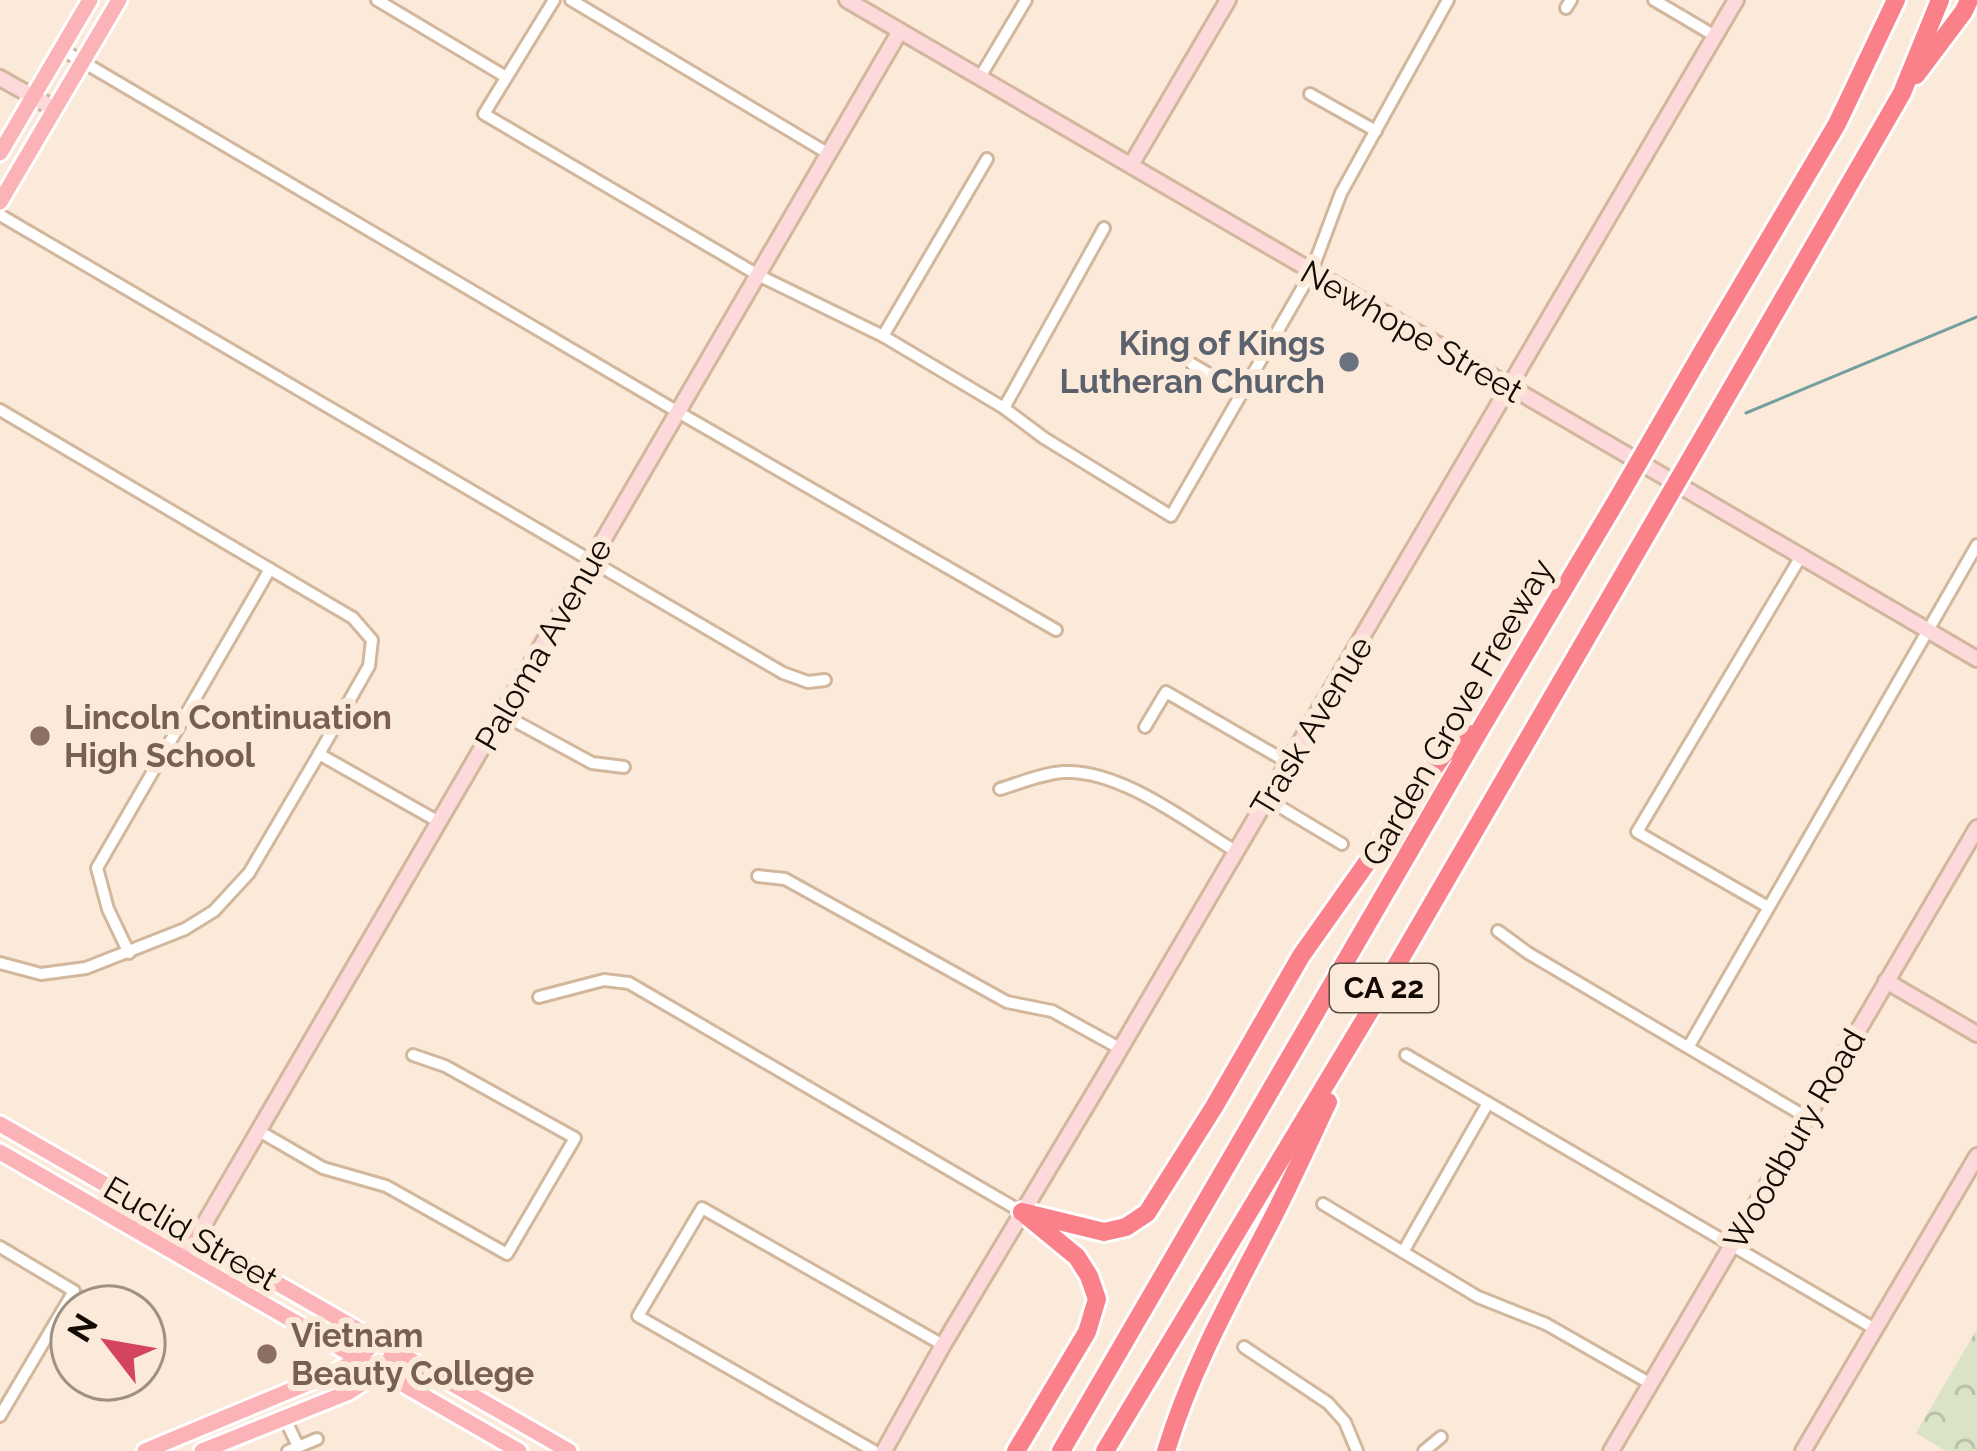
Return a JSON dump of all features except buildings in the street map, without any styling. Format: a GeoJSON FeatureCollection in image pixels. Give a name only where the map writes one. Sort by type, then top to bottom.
{"type":"FeatureCollection","features":[{"type":"Feature","properties":{"kind":"highway","name":"Garden Grove Freeway"},"geometry":{"type":"LineString","coordinates":[[1061,1451],[1837,124],[1896,0]]}},
{"type":"Feature","properties":{"kind":"highway","name":"CA 22"},"geometry":{"type":"LineString","coordinates":[[1106,1451],[1378,999],[1902,93],[1940,0]]}},
{"type":"Feature","properties":{"kind":"highway"},"geometry":{"type":"LineString","coordinates":[[1902,93],[1969,0]]}},
{"type":"Feature","properties":{"kind":"highway"},"geometry":{"type":"LineString","coordinates":[[1022,1212],[1104,1232],[1126,1227],[1148,1213],[1301,956],[1361,868],[1443,754],[1481,728]]}},
{"type":"Feature","properties":{"kind":"highway"},"geometry":{"type":"LineString","coordinates":[[1166,1451],[1207,1343],[1378,999]]}},
{"type":"Feature","properties":{"kind":"highway"},"geometry":{"type":"LineString","coordinates":[[1016,1451],[1087,1332],[1097,1300],[1077,1257],[1022,1212]]}},
{"type":"Feature","properties":{"kind":"main road"},"geometry":{"type":"LineString","coordinates":[[0,153],[90,0]]}},
{"type":"Feature","properties":{"kind":"main road"},"geometry":{"type":"LineString","coordinates":[[0,202],[119,0]]}},
{"type":"Feature","properties":{"kind":"main road","name":"Euclid Street"},"geometry":{"type":"LineString","coordinates":[[0,1124],[568,1451]]}},
{"type":"Feature","properties":{"kind":"main road","name":"Euclid Street"},"geometry":{"type":"LineString","coordinates":[[0,1152],[519,1451]]}},
{"type":"Feature","properties":{"kind":"main road"},"geometry":{"type":"LineString","coordinates":[[146,1451],[337,1371],[360,1358],[377,1339]]}},
{"type":"Feature","properties":{"kind":"main road"},"geometry":{"type":"LineString","coordinates":[[202,1451],[350,1392],[381,1371],[396,1350]]}},
{"type":"Feature","properties":{"kind":"street"},"geometry":{"type":"LineString","coordinates":[[377,0],[506,77]]}},
{"type":"Feature","properties":{"kind":"street"},"geometry":{"type":"LineString","coordinates":[[554,0],[484,114],[758,275],[884,336],[1171,516],[1311,273],[1341,193],[1448,0]]}},
{"type":"Feature","properties":{"kind":"street"},"geometry":{"type":"LineString","coordinates":[[572,0],[829,154]]}},
{"type":"Feature","properties":{"kind":"street","name":"Newhope Street"},"geometry":{"type":"LineString","coordinates":[[847,0],[1977,659]]}},
{"type":"Feature","properties":{"kind":"street"},"geometry":{"type":"LineString","coordinates":[[980,77],[1026,0]]}},
{"type":"Feature","properties":{"kind":"street"},"geometry":{"type":"LineString","coordinates":[[1131,165],[1228,0]]}},
{"type":"Feature","properties":{"kind":"street"},"geometry":{"type":"LineString","coordinates":[[1654,0],[1715,36]]}},
{"type":"Feature","properties":{"kind":"street","name":"Trask Avenue"},"geometry":{"type":"LineString","coordinates":[[884,1451],[1736,0]]}},
{"type":"Feature","properties":{"kind":"street","name":"Paloma Avenue"},"geometry":{"type":"LineString","coordinates":[[185,1257],[900,31]]}},
{"type":"Feature","properties":{"kind":"street"},"geometry":{"type":"LineString","coordinates":[[61,49],[1056,630]]}},
{"type":"Feature","properties":{"kind":"street"},"geometry":{"type":"LineString","coordinates":[[0,78],[55,109]]}},
{"type":"Feature","properties":{"kind":"street"},"geometry":{"type":"LineString","coordinates":[[1310,94],[1376,131]]}},
{"type":"Feature","properties":{"kind":"street"},"geometry":{"type":"LineString","coordinates":[[884,336],[987,159]]}},
{"type":"Feature","properties":{"kind":"street"},"geometry":{"type":"LineString","coordinates":[[0,215],[783,674],[808,682],[825,680]]}},
{"type":"Feature","properties":{"kind":"street"},"geometry":{"type":"LineString","coordinates":[[1004,408],[1104,228]]}},
{"type":"Feature","properties":{"kind":"street"},"geometry":{"type":"LineString","coordinates":[[1192,364],[1241,393]]}},
{"type":"Feature","properties":{"kind":"street"},"geometry":{"type":"LineString","coordinates":[[0,410],[353,618],[372,640],[369,666],[320,754],[249,873],[214,911],[185,929],[86,968],[41,974],[0,963]]}},
{"type":"Feature","properties":{"kind":"street"},"geometry":{"type":"LineString","coordinates":[[1688,1046],[1977,544]]}},
{"type":"Feature","properties":{"kind":"street"},"geometry":{"type":"LineString","coordinates":[[1768,907],[1637,832],[1800,558]]}},
{"type":"Feature","properties":{"kind":"street"},"geometry":{"type":"LineString","coordinates":[[129,953],[108,909],[97,868],[270,569]]}},
{"type":"Feature","properties":{"kind":"street"},"geometry":{"type":"LineString","coordinates":[[1145,727],[1166,692],[1289,763]]}},
{"type":"Feature","properties":{"kind":"street"},"geometry":{"type":"LineString","coordinates":[[502,713],[592,763],[624,767]]}},
{"type":"Feature","properties":{"kind":"street"},"geometry":{"type":"LineString","coordinates":[[320,754],[439,822]]}},
{"type":"Feature","properties":{"kind":"street"},"geometry":{"type":"LineString","coordinates":[[1000,789],[1066,772],[1102,777],[1139,793],[1237,851]]}},
{"type":"Feature","properties":{"kind":"street"},"geometry":{"type":"LineString","coordinates":[[1268,799],[1342,844]]}},
{"type":"Feature","properties":{"kind":"street","name":"Woodbury Road"},"geometry":{"type":"LineString","coordinates":[[1611,1451],[1977,828]]}},
{"type":"Feature","properties":{"kind":"street"},"geometry":{"type":"LineString","coordinates":[[758,876],[785,879],[1006,1002],[1052,1011],[1120,1049]]}},
{"type":"Feature","properties":{"kind":"street"},"geometry":{"type":"LineString","coordinates":[[1498,931],[1806,1117]]}},
{"type":"Feature","properties":{"kind":"street"},"geometry":{"type":"LineString","coordinates":[[539,997],[604,980],[629,983],[1022,1212]]}},
{"type":"Feature","properties":{"kind":"street"},"geometry":{"type":"LineString","coordinates":[[1886,981],[1977,1034]]}},
{"type":"Feature","properties":{"kind":"street"},"geometry":{"type":"LineString","coordinates":[[259,1131],[331,1172],[386,1186],[507,1254],[575,1138],[445,1066],[413,1055]]}},
{"type":"Feature","properties":{"kind":"street"},"geometry":{"type":"LineString","coordinates":[[1406,1055],[1875,1329]]}},
{"type":"Feature","properties":{"kind":"street"},"geometry":{"type":"LineString","coordinates":[[1403,1252],[1487,1103]]}},
{"type":"Feature","properties":{"kind":"street"},"geometry":{"type":"LineString","coordinates":[[1803,1451],[1977,1156]]}},
{"type":"Feature","properties":{"kind":"street"},"geometry":{"type":"LineString","coordinates":[[1323,1204],[1478,1297],[1546,1324],[1651,1384]]}},
{"type":"Feature","properties":{"kind":"street"},"geometry":{"type":"LineString","coordinates":[[874,1451],[638,1316],[702,1208],[943,1345]]}},
{"type":"Feature","properties":{"kind":"street"},"geometry":{"type":"LineString","coordinates":[[0,1247],[74,1291],[0,1416]]}},
{"type":"Feature","properties":{"kind":"street"},"geometry":{"type":"LineString","coordinates":[[1244,1347],[1328,1403],[1345,1422],[1357,1451]]}},
{"type":"Feature","properties":{"kind":"street"},"geometry":{"type":"LineString","coordinates":[[284,1419],[293,1449],[317,1439]]}},
{"type":"Feature","properties":{"kind":"street"},"geometry":{"type":"LineString","coordinates":[[1424,1451],[1442,1437]]}},
{"type":"Feature","properties":{"kind":"green space"},"geometry":{"type":"Polygon","coordinates":[[[1977,1329],[1977,1451],[1946,1451],[1916,1433],[1977,1329]]]}},
{"type":"Feature","properties":{"kind":"waterway"},"geometry":{"type":"LineString","coordinates":[[1746,413],[1977,317]]}},
{"type":"Feature","properties":{"kind":"place","name":"King of Kings Lutheran Church"},"geometry":{"type":"Point","coordinates":[1349,362]}},
{"type":"Feature","properties":{"kind":"place","name":"Lincoln Continuation High School"},"geometry":{"type":"Point","coordinates":[40,736]}},
{"type":"Feature","properties":{"kind":"place","name":"Vietnam Beauty College"},"geometry":{"type":"Point","coordinates":[267,1354]}}]}
